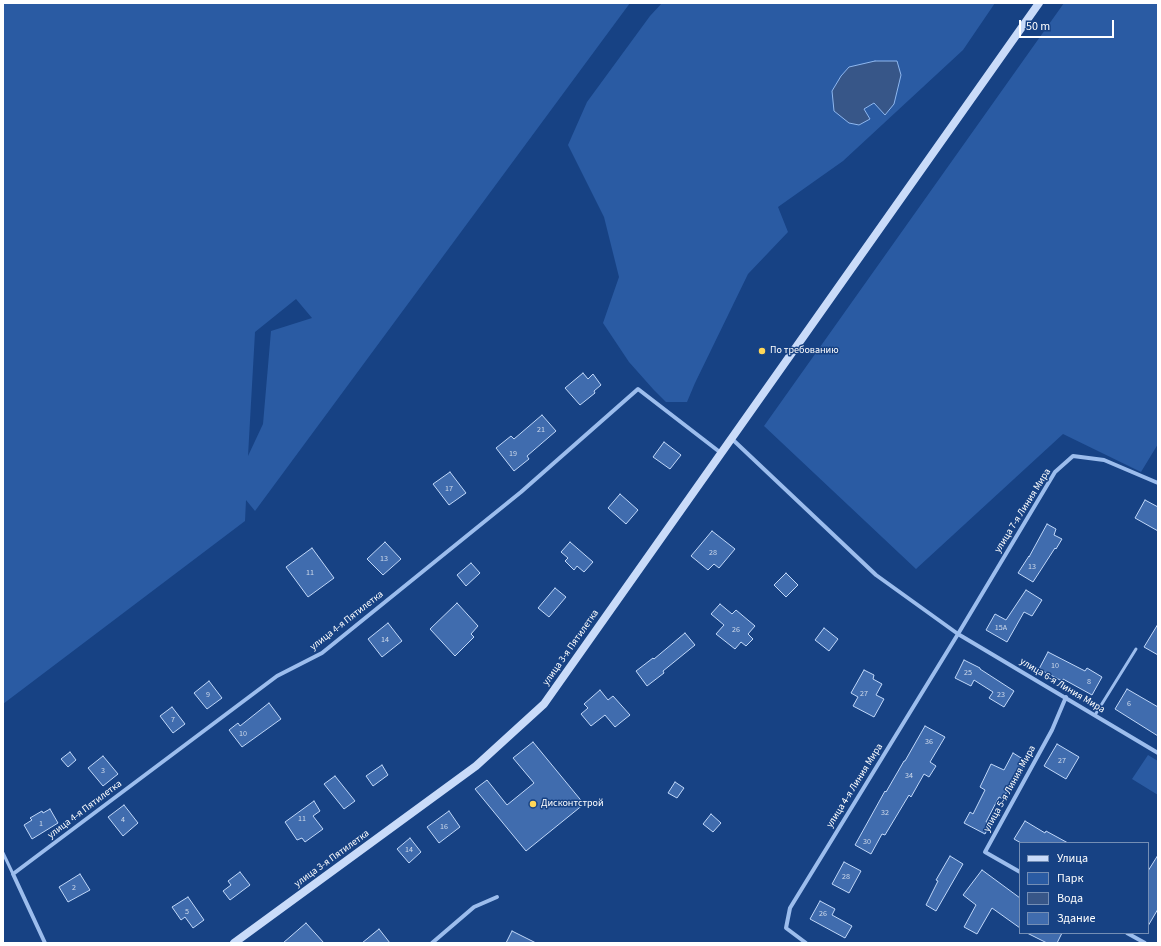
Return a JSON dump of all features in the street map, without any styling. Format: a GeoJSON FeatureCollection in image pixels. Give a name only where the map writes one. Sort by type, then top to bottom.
{"type":"FeatureCollection","features":[{"type":"Feature","properties":{"kind":"main road","name":"улица 3-я Пятилетка"},"geometry":{"type":"LineString","coordinates":[[234,943],[476,766],[544,704],[1039,3]]}},
{"type":"Feature","properties":{"kind":"street","name":"улица 4-я Пятилетка"},"geometry":{"type":"LineString","coordinates":[[13,874],[277,676],[322,653],[521,492],[638,389],[721,453]]}},
{"type":"Feature","properties":{"kind":"street","name":"улица 6-я Линия Мира"},"geometry":{"type":"LineString","coordinates":[[731,438],[876,575],[958,634],[1158,753]]}},
{"type":"Feature","properties":{"kind":"street","name":"улица 7-я Линия Мира"},"geometry":{"type":"LineString","coordinates":[[958,634],[1055,472],[1073,456],[1104,460],[1158,483]]}},
{"type":"Feature","properties":{"kind":"street","name":"улица 4-я Линия Мира"},"geometry":{"type":"LineString","coordinates":[[806,943],[786,928],[790,908],[958,634]]}},
{"type":"Feature","properties":{"kind":"street","name":"улица 5-я Линия Мира"},"geometry":{"type":"LineString","coordinates":[[1019,871],[985,852],[1052,730],[1066,697]]}},
{"type":"Feature","properties":{"kind":"street"},"geometry":{"type":"LineString","coordinates":[[13,874],[45,943]]}},
{"type":"Feature","properties":{"kind":"street"},"geometry":{"type":"LineString","coordinates":[[432,943],[474,907],[497,897]]}},
{"type":"Feature","properties":{"kind":"street"},"geometry":{"type":"LineString","coordinates":[[1129,934],[1145,943]]}},
{"type":"Feature","properties":{"kind":"lane"},"geometry":{"type":"LineString","coordinates":[[1095,715],[1136,649]]}},
{"type":"Feature","properties":{"kind":"lane"},"geometry":{"type":"LineString","coordinates":[[3,853],[13,874]]}},
{"type":"Feature","properties":{"kind":"green space"},"geometry":{"type":"Polygon","coordinates":[[[3,3],[630,3],[255,511],[246,500],[245,521],[3,704],[3,3]],[[296,299],[255,332],[248,456],[263,424],[271,331],[312,318],[296,299]]]}},
{"type":"Feature","properties":{"kind":"green space"},"geometry":{"type":"Polygon","coordinates":[[[662,3],[995,3],[963,50],[843,161],[778,207],[788,232],[748,274],[687,402],[666,402],[629,362],[603,323],[619,277],[604,217],[568,145],[587,102],[650,16],[662,3]]]}},
{"type":"Feature","properties":{"kind":"green space"},"geometry":{"type":"Polygon","coordinates":[[[1064,3],[1158,3],[1158,444],[1141,472],[1063,434],[916,569],[764,426],[1064,3]]]}},
{"type":"Feature","properties":{"kind":"green space"},"geometry":{"type":"Polygon","coordinates":[[[1148,755],[1158,761],[1158,795],[1132,779],[1148,755]]]}},
{"type":"Feature","properties":{"kind":"water"},"geometry":{"type":"Polygon","coordinates":[[[875,61],[897,61],[901,75],[894,104],[885,115],[874,103],[864,109],[870,119],[859,125],[849,123],[834,111],[832,91],[841,76],[849,67],[875,61]]]}},
{"type":"Feature","properties":{"kind":"building"},"geometry":{"type":"Polygon","coordinates":[[[583,373],[588,379],[593,374],[601,385],[594,391],[595,393],[580,405],[565,388],[583,373]]]}},
{"type":"Feature","properties":{"kind":"building"},"geometry":{"type":"Polygon","coordinates":[[[542,415],[556,431],[527,456],[529,459],[514,471],[496,448],[511,436],[514,439],[542,415]]]}},
{"type":"Feature","properties":{"kind":"building"},"geometry":{"type":"Polygon","coordinates":[[[664,442],[681,455],[670,469],[653,457],[664,442]]]}},
{"type":"Feature","properties":{"kind":"building"},"geometry":{"type":"Polygon","coordinates":[[[450,472],[466,493],[449,505],[433,484],[450,472]]]}},
{"type":"Feature","properties":{"kind":"building"},"geometry":{"type":"Polygon","coordinates":[[[620,494],[638,510],[626,524],[608,508],[620,494]]]}},
{"type":"Feature","properties":{"kind":"building"},"geometry":{"type":"Polygon","coordinates":[[[1145,500],[1158,507],[1158,531],[1135,518],[1145,500]]]}},
{"type":"Feature","properties":{"kind":"building"},"geometry":{"type":"Polygon","coordinates":[[[1047,524],[1056,529],[1054,535],[1062,539],[1033,582],[1018,573],[1029,557],[1047,524]]]}},
{"type":"Feature","properties":{"kind":"building"},"geometry":{"type":"Polygon","coordinates":[[[712,531],[735,549],[719,568],[714,564],[708,570],[691,556],[712,531]]]}},
{"type":"Feature","properties":{"kind":"building"},"geometry":{"type":"Polygon","coordinates":[[[385,542],[401,559],[383,575],[367,559],[385,542]]]}},
{"type":"Feature","properties":{"kind":"building"},"geometry":{"type":"Polygon","coordinates":[[[570,542],[593,562],[584,572],[577,566],[574,570],[565,561],[568,558],[561,552],[570,542]]]}},
{"type":"Feature","properties":{"kind":"building"},"geometry":{"type":"Polygon","coordinates":[[[312,548],[334,578],[308,597],[286,567],[312,548]]]}},
{"type":"Feature","properties":{"kind":"building"},"geometry":{"type":"Polygon","coordinates":[[[471,563],[480,573],[466,586],[457,575],[471,563]]]}},
{"type":"Feature","properties":{"kind":"building"},"geometry":{"type":"Polygon","coordinates":[[[786,573],[798,585],[786,597],[774,585],[786,573]]]}},
{"type":"Feature","properties":{"kind":"building"},"geometry":{"type":"Polygon","coordinates":[[[555,588],[566,597],[549,617],[538,608],[555,588]]]}},
{"type":"Feature","properties":{"kind":"building"},"geometry":{"type":"Polygon","coordinates":[[[1026,590],[1042,600],[1032,616],[1024,612],[1007,642],[986,630],[995,614],[1006,620],[1026,590]]]}},
{"type":"Feature","properties":{"kind":"building"},"geometry":{"type":"Polygon","coordinates":[[[457,603],[478,626],[471,634],[474,637],[455,656],[430,629],[457,603]]]}},
{"type":"Feature","properties":{"kind":"building"},"geometry":{"type":"Polygon","coordinates":[[[720,604],[732,614],[736,610],[755,626],[748,634],[753,639],[746,646],[741,642],[735,649],[716,634],[724,625],[711,614],[720,604]]]}},
{"type":"Feature","properties":{"kind":"building"},"geometry":{"type":"Polygon","coordinates":[[[388,623],[402,641],[382,657],[368,639],[388,623]]]}},
{"type":"Feature","properties":{"kind":"building"},"geometry":{"type":"Polygon","coordinates":[[[1158,624],[1158,655],[1144,647],[1158,624]]]}},
{"type":"Feature","properties":{"kind":"building"},"geometry":{"type":"Polygon","coordinates":[[[824,628],[838,639],[829,651],[815,640],[824,628]]]}},
{"type":"Feature","properties":{"kind":"building"},"geometry":{"type":"Polygon","coordinates":[[[685,633],[695,645],[647,686],[636,671],[653,658],[654,659],[685,633]]]}},
{"type":"Feature","properties":{"kind":"building"},"geometry":{"type":"Polygon","coordinates":[[[1048,652],[1085,671],[1087,668],[1102,677],[1092,695],[1063,679],[1062,681],[1039,669],[1048,652]]]}},
{"type":"Feature","properties":{"kind":"building"},"geometry":{"type":"Polygon","coordinates":[[[964,660],[980,668],[1014,691],[1004,707],[989,698],[993,692],[974,680],[971,686],[955,678],[964,660]]]}},
{"type":"Feature","properties":{"kind":"building"},"geometry":{"type":"Polygon","coordinates":[[[864,670],[874,675],[873,679],[882,684],[876,695],[884,699],[874,717],[853,706],[858,697],[851,693],[864,670]]]}},
{"type":"Feature","properties":{"kind":"building"},"geometry":{"type":"Polygon","coordinates":[[[209,681],[222,698],[207,709],[194,693],[209,681]]]}},
{"type":"Feature","properties":{"kind":"building"},"geometry":{"type":"Polygon","coordinates":[[[1127,689],[1158,707],[1158,736],[1115,709],[1127,689]]]}},
{"type":"Feature","properties":{"kind":"building"},"geometry":{"type":"Polygon","coordinates":[[[600,690],[608,700],[613,696],[630,715],[615,727],[605,715],[591,726],[581,714],[588,708],[584,704],[600,690]]]}},
{"type":"Feature","properties":{"kind":"building"},"geometry":{"type":"Polygon","coordinates":[[[269,703],[281,719],[242,747],[229,730],[238,723],[240,726],[269,703]]]}},
{"type":"Feature","properties":{"kind":"building"},"geometry":{"type":"Polygon","coordinates":[[[172,707],[185,724],[173,733],[160,716],[172,707]]]}},
{"type":"Feature","properties":{"kind":"building"},"geometry":{"type":"Polygon","coordinates":[[[925,726],[945,737],[930,762],[936,766],[929,777],[924,774],[911,797],[909,795],[885,835],[882,834],[871,854],[855,845],[885,791],[886,792],[925,726]]]}},
{"type":"Feature","properties":{"kind":"building"},"geometry":{"type":"Polygon","coordinates":[[[533,742],[584,804],[526,851],[475,789],[487,780],[507,805],[534,783],[513,758],[533,742]]]}},
{"type":"Feature","properties":{"kind":"building"},"geometry":{"type":"Polygon","coordinates":[[[1057,744],[1079,757],[1066,779],[1044,766],[1057,744]]]}},
{"type":"Feature","properties":{"kind":"building"},"geometry":{"type":"Polygon","coordinates":[[[70,752],[76,760],[68,767],[61,759],[70,752]]]}},
{"type":"Feature","properties":{"kind":"building"},"geometry":{"type":"Polygon","coordinates":[[[1013,753],[1026,761],[1018,776],[1016,774],[1003,799],[999,797],[986,822],[990,824],[985,834],[964,823],[970,812],[973,814],[985,790],[980,787],[991,764],[1004,770],[1013,753]]]}},
{"type":"Feature","properties":{"kind":"building"},"geometry":{"type":"Polygon","coordinates":[[[103,756],[118,774],[103,786],[88,768],[103,756]]]}},
{"type":"Feature","properties":{"kind":"building"},"geometry":{"type":"Polygon","coordinates":[[[382,765],[388,775],[373,786],[366,776],[382,765]]]}},
{"type":"Feature","properties":{"kind":"building"},"geometry":{"type":"Polygon","coordinates":[[[335,776],[355,801],[344,809],[324,784],[335,776]]]}},
{"type":"Feature","properties":{"kind":"building"},"geometry":{"type":"Polygon","coordinates":[[[675,782],[684,788],[677,798],[668,793],[675,782]]]}},
{"type":"Feature","properties":{"kind":"building"},"geometry":{"type":"Polygon","coordinates":[[[314,801],[320,811],[313,816],[323,829],[305,842],[302,838],[297,840],[285,822],[314,801]]]}},
{"type":"Feature","properties":{"kind":"building"},"geometry":{"type":"Polygon","coordinates":[[[124,805],[138,823],[123,836],[108,817],[124,805]]]}},
{"type":"Feature","properties":{"kind":"building"},"geometry":{"type":"Polygon","coordinates":[[[50,809],[58,823],[32,839],[24,825],[32,820],[30,818],[42,811],[43,813],[50,809]]]}},
{"type":"Feature","properties":{"kind":"building"},"geometry":{"type":"Polygon","coordinates":[[[449,811],[460,827],[439,843],[427,827],[449,811]]]}},
{"type":"Feature","properties":{"kind":"building"},"geometry":{"type":"Polygon","coordinates":[[[711,814],[721,823],[713,832],[703,824],[711,814]]]}},
{"type":"Feature","properties":{"kind":"building"},"geometry":{"type":"Polygon","coordinates":[[[1025,821],[1045,833],[1046,831],[1066,842],[1019,842],[1014,839],[1025,821]]]}},
{"type":"Feature","properties":{"kind":"building"},"geometry":{"type":"Polygon","coordinates":[[[410,838],[421,852],[409,863],[397,849],[410,838]]]}},
{"type":"Feature","properties":{"kind":"building"},"geometry":{"type":"Polygon","coordinates":[[[1158,855],[1158,909],[1149,924],[1149,869],[1158,855]]]}},
{"type":"Feature","properties":{"kind":"building"},"geometry":{"type":"Polygon","coordinates":[[[950,856],[963,864],[936,911],[926,905],[938,881],[936,880],[950,856]]]}},
{"type":"Feature","properties":{"kind":"building"},"geometry":{"type":"Polygon","coordinates":[[[844,862],[861,871],[849,893],[832,884],[844,862]]]}},
{"type":"Feature","properties":{"kind":"building"},"geometry":{"type":"Polygon","coordinates":[[[982,870],[1019,897],[1019,927],[992,908],[977,934],[964,927],[976,905],[963,895],[982,870]]]}},
{"type":"Feature","properties":{"kind":"building"},"geometry":{"type":"Polygon","coordinates":[[[240,872],[250,885],[230,900],[223,891],[231,885],[228,881],[240,872]]]}},
{"type":"Feature","properties":{"kind":"building"},"geometry":{"type":"Polygon","coordinates":[[[80,874],[90,890],[68,902],[59,887],[80,874]]]}},
{"type":"Feature","properties":{"kind":"building"},"geometry":{"type":"Polygon","coordinates":[[[188,897],[204,920],[193,928],[185,917],[181,920],[172,907],[188,897]]]}},
{"type":"Feature","properties":{"kind":"building"},"geometry":{"type":"Polygon","coordinates":[[[820,901],[835,909],[832,915],[852,926],[845,938],[810,919],[820,901]]]}},
{"type":"Feature","properties":{"kind":"building"},"geometry":{"type":"Polygon","coordinates":[[[306,923],[324,943],[283,943],[306,923]]]}},
{"type":"Feature","properties":{"kind":"building"},"geometry":{"type":"Polygon","coordinates":[[[379,929],[390,943],[362,943],[379,929]]]}},
{"type":"Feature","properties":{"kind":"building"},"geometry":{"type":"Polygon","coordinates":[[[512,931],[536,943],[506,943],[512,931]]]}},
{"type":"Feature","properties":{"kind":"building"},"geometry":{"type":"Polygon","coordinates":[[[1029,934],[1062,934],[1057,943],[1047,943],[1029,934]]]}},
{"type":"Feature","properties":{"kind":"place","name":"По требованию"},"geometry":{"type":"Point","coordinates":[762,351]}},
{"type":"Feature","properties":{"kind":"place","name":"Дисконтстрой"},"geometry":{"type":"Point","coordinates":[533,804]}}]}
